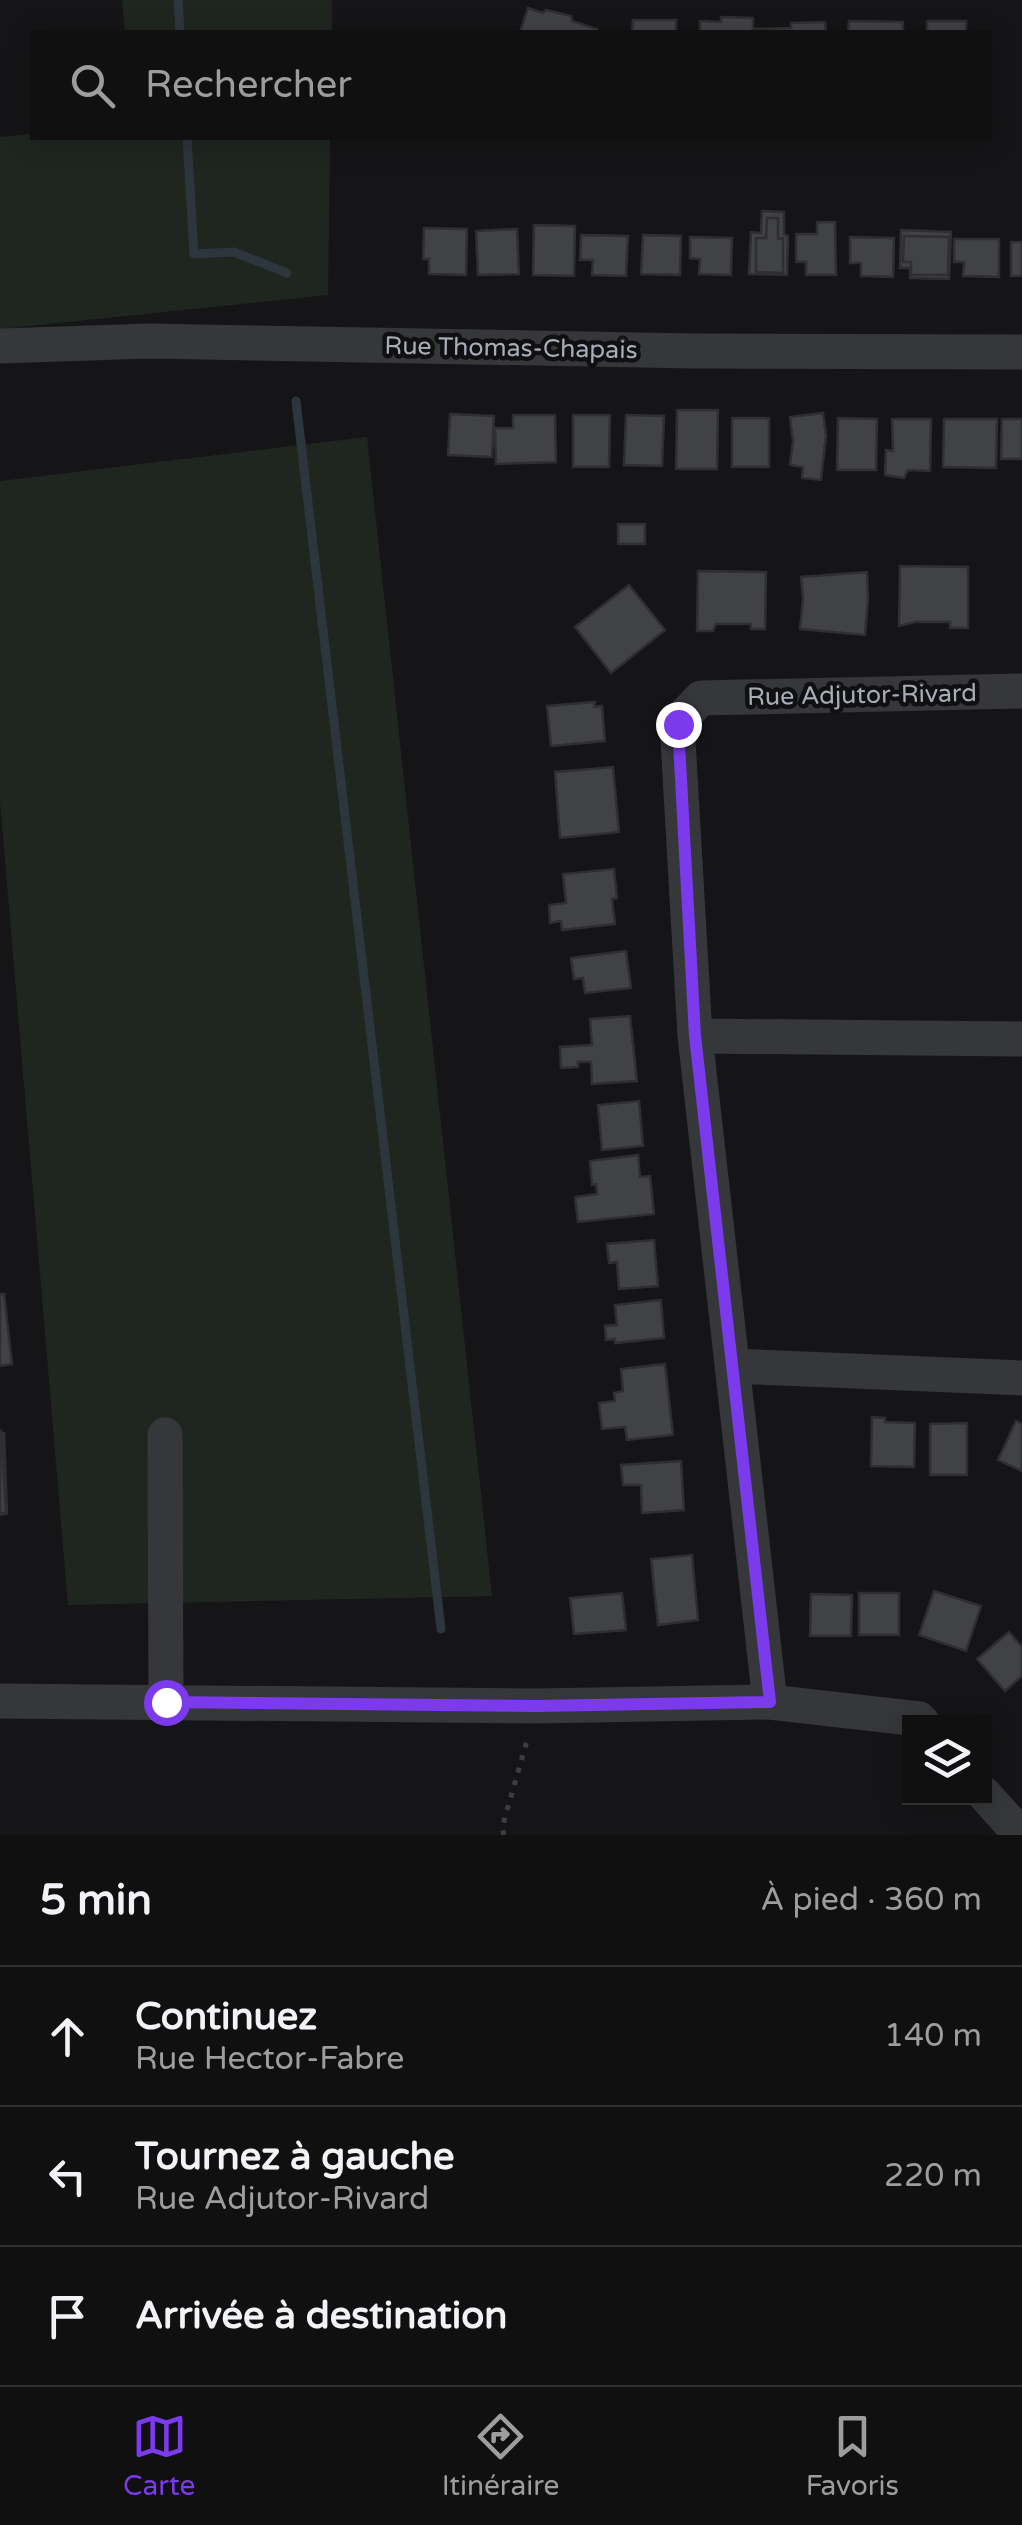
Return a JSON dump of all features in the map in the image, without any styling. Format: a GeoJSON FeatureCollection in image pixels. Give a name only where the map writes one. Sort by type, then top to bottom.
{"type":"FeatureCollection","features":[{"type":"Feature","properties":{"kind":"street","name":"Rue Thomas-Chapais"},"geometry":{"type":"LineString","coordinates":[[0,346],[149,341],[1022,352]]}},
{"type":"Feature","properties":{"kind":"street","name":"Rue Adjutor-Rivard"},"geometry":{"type":"LineString","coordinates":[[770,1702],[695,1036],[678,724],[701,698],[1022,692]]}},
{"type":"Feature","properties":{"kind":"street"},"geometry":{"type":"LineString","coordinates":[[695,1036],[1022,1040]]}},
{"type":"Feature","properties":{"kind":"street"},"geometry":{"type":"LineString","coordinates":[[732,1366],[1022,1378]]}},
{"type":"Feature","properties":{"kind":"street"},"geometry":{"type":"LineString","coordinates":[[165,1435],[166,1702]]}},
{"type":"Feature","properties":{"kind":"street"},"geometry":{"type":"LineString","coordinates":[[0,1701],[536,1706],[770,1702],[902,1717]]}},
{"type":"Feature","properties":{"kind":"street"},"geometry":{"type":"LineString","coordinates":[[992,1803],[1021,1835]]}},
{"type":"Feature","properties":{"kind":"path"},"geometry":{"type":"LineString","coordinates":[[504,1835],[502,1828],[536,1706]]}},
{"type":"Feature","properties":{"kind":"shaded area"},"geometry":{"type":"Polygon","coordinates":[[[122,0],[332,0],[332,30],[125,30],[122,0]]]}},
{"type":"Feature","properties":{"kind":"shaded area"},"geometry":{"type":"Polygon","coordinates":[[[30,134],[30,140],[330,140],[328,295],[0,329],[0,137],[30,134]]]}},
{"type":"Feature","properties":{"kind":"shaded area"},"geometry":{"type":"Polygon","coordinates":[[[367,437],[492,1596],[68,1605],[0,801],[0,481],[367,437]]]}},
{"type":"Feature","properties":{"kind":"building"},"geometry":{"type":"Polygon","coordinates":[[[528,8],[571,16],[572,21],[597,29],[597,30],[521,30],[528,8]]]}},
{"type":"Feature","properties":{"kind":"building"},"geometry":{"type":"Polygon","coordinates":[[[721,17],[753,18],[753,30],[700,30],[700,21],[721,22],[721,17]]]}},
{"type":"Feature","properties":{"kind":"building"},"geometry":{"type":"Polygon","coordinates":[[[633,20],[676,20],[676,30],[632,30],[633,20]]]}},
{"type":"Feature","properties":{"kind":"building"},"geometry":{"type":"Polygon","coordinates":[[[849,21],[903,22],[903,30],[848,30],[849,21]]]}},
{"type":"Feature","properties":{"kind":"building"},"geometry":{"type":"Polygon","coordinates":[[[927,21],[966,21],[966,30],[927,30],[927,21]]]}},
{"type":"Feature","properties":{"kind":"building"},"geometry":{"type":"Polygon","coordinates":[[[825,22],[826,30],[755,30],[791,28],[791,23],[825,22]]]}},
{"type":"Feature","properties":{"kind":"building"},"geometry":{"type":"Polygon","coordinates":[[[762,211],[784,212],[787,275],[749,274],[751,232],[761,233],[762,211]]]}},
{"type":"Feature","properties":{"kind":"building"},"geometry":{"type":"Polygon","coordinates":[[[767,218],[778,218],[778,239],[783,238],[783,273],[756,272],[756,238],[766,238],[767,218]]]}},
{"type":"Feature","properties":{"kind":"building"},"geometry":{"type":"Polygon","coordinates":[[[817,222],[835,222],[836,275],[806,275],[806,262],[796,262],[796,234],[817,234],[817,222]]]}},
{"type":"Feature","properties":{"kind":"building"},"geometry":{"type":"Polygon","coordinates":[[[534,225],[575,226],[574,276],[533,275],[534,225]]]}},
{"type":"Feature","properties":{"kind":"building"},"geometry":{"type":"Polygon","coordinates":[[[424,228],[467,229],[466,275],[429,274],[429,259],[423,259],[424,228]]]}},
{"type":"Feature","properties":{"kind":"building"},"geometry":{"type":"Polygon","coordinates":[[[517,229],[519,274],[478,275],[476,231],[517,229]]]}},
{"type":"Feature","properties":{"kind":"building"},"geometry":{"type":"Polygon","coordinates":[[[901,230],[951,232],[949,279],[910,278],[910,268],[900,268],[901,230]]]}},
{"type":"Feature","properties":{"kind":"building"},"geometry":{"type":"Polygon","coordinates":[[[581,235],[628,236],[626,276],[592,275],[593,260],[580,260],[581,235]]]}},
{"type":"Feature","properties":{"kind":"building"},"geometry":{"type":"Polygon","coordinates":[[[643,235],[681,236],[680,275],[641,274],[643,235]]]}},
{"type":"Feature","properties":{"kind":"building"},"geometry":{"type":"Polygon","coordinates":[[[904,236],[949,237],[948,275],[911,275],[911,262],[903,262],[904,236]]]}},
{"type":"Feature","properties":{"kind":"building"},"geometry":{"type":"Polygon","coordinates":[[[690,237],[732,238],[731,275],[699,274],[700,259],[690,258],[690,237]]]}},
{"type":"Feature","properties":{"kind":"building"},"geometry":{"type":"Polygon","coordinates":[[[850,237],[894,238],[893,277],[861,276],[861,263],[850,263],[850,237]]]}},
{"type":"Feature","properties":{"kind":"building"},"geometry":{"type":"Polygon","coordinates":[[[954,239],[999,239],[999,277],[963,276],[964,262],[954,262],[954,239]]]}},
{"type":"Feature","properties":{"kind":"building"},"geometry":{"type":"Polygon","coordinates":[[[1011,242],[1022,242],[1022,276],[1011,276],[1011,242]]]}},
{"type":"Feature","properties":{"kind":"building"},"geometry":{"type":"Polygon","coordinates":[[[677,410],[718,410],[717,469],[676,469],[677,410]]]}},
{"type":"Feature","properties":{"kind":"building"},"geometry":{"type":"Polygon","coordinates":[[[823,413],[826,435],[821,480],[802,478],[803,467],[790,465],[790,417],[823,413]]]}},
{"type":"Feature","properties":{"kind":"building"},"geometry":{"type":"Polygon","coordinates":[[[450,414],[494,416],[492,457],[448,455],[450,414]]]}},
{"type":"Feature","properties":{"kind":"building"},"geometry":{"type":"Polygon","coordinates":[[[513,415],[555,415],[556,462],[496,464],[495,428],[513,428],[513,415]]]}},
{"type":"Feature","properties":{"kind":"building"},"geometry":{"type":"Polygon","coordinates":[[[573,415],[610,415],[609,467],[573,467],[573,415]]]}},
{"type":"Feature","properties":{"kind":"building"},"geometry":{"type":"Polygon","coordinates":[[[626,415],[664,416],[662,466],[624,465],[626,415]]]}},
{"type":"Feature","properties":{"kind":"building"},"geometry":{"type":"Polygon","coordinates":[[[732,418],[769,418],[769,467],[732,467],[732,418]]]}},
{"type":"Feature","properties":{"kind":"building"},"geometry":{"type":"Polygon","coordinates":[[[838,418],[877,419],[876,470],[837,470],[838,418]]]}},
{"type":"Feature","properties":{"kind":"building"},"geometry":{"type":"Polygon","coordinates":[[[892,419],[931,419],[930,471],[908,470],[904,478],[885,475],[886,450],[893,451],[892,419]]]}},
{"type":"Feature","properties":{"kind":"building"},"geometry":{"type":"Polygon","coordinates":[[[944,419],[997,419],[996,468],[943,467],[944,419]]]}},
{"type":"Feature","properties":{"kind":"building"},"geometry":{"type":"Polygon","coordinates":[[[1002,419],[1022,419],[1022,459],[1001,459],[1002,419]]]}},
{"type":"Feature","properties":{"kind":"building"},"geometry":{"type":"Polygon","coordinates":[[[618,524],[645,524],[645,544],[618,544],[618,524]]]}},
{"type":"Feature","properties":{"kind":"building"},"geometry":{"type":"Polygon","coordinates":[[[900,566],[968,567],[968,628],[950,628],[950,622],[899,626],[900,566]]]}},
{"type":"Feature","properties":{"kind":"building"},"geometry":{"type":"Polygon","coordinates":[[[698,571],[766,572],[765,629],[751,629],[751,624],[716,624],[713,631],[697,631],[698,571]]]}},
{"type":"Feature","properties":{"kind":"building"},"geometry":{"type":"Polygon","coordinates":[[[867,572],[865,635],[800,629],[801,577],[867,572]]]}},
{"type":"Feature","properties":{"kind":"building"},"geometry":{"type":"Polygon","coordinates":[[[629,585],[665,630],[611,673],[575,627],[629,585]]]}},
{"type":"Feature","properties":{"kind":"building"},"geometry":{"type":"Polygon","coordinates":[[[595,702],[594,707],[602,706],[605,741],[551,746],[547,706],[595,702]]]}},
{"type":"Feature","properties":{"kind":"building"},"geometry":{"type":"Polygon","coordinates":[[[613,767],[619,832],[560,838],[555,772],[613,767]]]}},
{"type":"Feature","properties":{"kind":"building"},"geometry":{"type":"Polygon","coordinates":[[[614,869],[615,924],[562,930],[561,921],[550,923],[549,905],[566,903],[563,874],[614,869]]]}},
{"type":"Feature","properties":{"kind":"building"},"geometry":{"type":"Polygon","coordinates":[[[626,951],[631,988],[585,993],[583,978],[574,979],[571,958],[626,951]]]}},
{"type":"Feature","properties":{"kind":"building"},"geometry":{"type":"Polygon","coordinates":[[[630,1016],[637,1081],[592,1084],[591,1062],[561,1068],[560,1047],[592,1045],[590,1019],[630,1016]]]}},
{"type":"Feature","properties":{"kind":"building"},"geometry":{"type":"Polygon","coordinates":[[[639,1101],[643,1146],[602,1150],[598,1105],[639,1101]]]}},
{"type":"Feature","properties":{"kind":"building"},"geometry":{"type":"Polygon","coordinates":[[[638,1155],[640,1177],[650,1176],[654,1214],[578,1222],[575,1197],[597,1194],[596,1184],[592,1185],[590,1161],[638,1155]]]}},
{"type":"Feature","properties":{"kind":"building"},"geometry":{"type":"Polygon","coordinates":[[[654,1240],[658,1286],[619,1289],[617,1262],[609,1263],[607,1244],[654,1240]]]}},
{"type":"Feature","properties":{"kind":"building"},"geometry":{"type":"Polygon","coordinates":[[[0,1294],[4,1294],[12,1364],[0,1366],[0,1294]]]}},
{"type":"Feature","properties":{"kind":"building"},"geometry":{"type":"Polygon","coordinates":[[[661,1300],[664,1338],[615,1343],[615,1339],[606,1340],[605,1326],[617,1325],[615,1305],[661,1300]]]}},
{"type":"Feature","properties":{"kind":"building"},"geometry":{"type":"Polygon","coordinates":[[[665,1364],[673,1435],[627,1440],[625,1427],[602,1429],[599,1403],[615,1401],[614,1393],[623,1391],[621,1369],[665,1364]]]}},
{"type":"Feature","properties":{"kind":"building"},"geometry":{"type":"Polygon","coordinates":[[[872,1417],[885,1418],[885,1422],[915,1423],[914,1467],[871,1466],[872,1417]]]}},
{"type":"Feature","properties":{"kind":"building"},"geometry":{"type":"Polygon","coordinates":[[[1016,1421],[1022,1424],[1022,1471],[998,1460],[1016,1421]]]}},
{"type":"Feature","properties":{"kind":"building"},"geometry":{"type":"Polygon","coordinates":[[[967,1423],[967,1475],[930,1475],[930,1424],[967,1423]]]}},
{"type":"Feature","properties":{"kind":"building"},"geometry":{"type":"Polygon","coordinates":[[[0,1432],[6,1514],[0,1515],[0,1432]]]}},
{"type":"Feature","properties":{"kind":"building"},"geometry":{"type":"Polygon","coordinates":[[[0,1433],[4,1433],[7,1513],[0,1513],[0,1433]]]}},
{"type":"Feature","properties":{"kind":"building"},"geometry":{"type":"Polygon","coordinates":[[[681,1461],[684,1510],[642,1513],[641,1485],[623,1485],[621,1465],[681,1461]]]}},
{"type":"Feature","properties":{"kind":"building"},"geometry":{"type":"Polygon","coordinates":[[[692,1555],[698,1620],[658,1625],[651,1559],[692,1555]]]}},
{"type":"Feature","properties":{"kind":"building"},"geometry":{"type":"Polygon","coordinates":[[[934,1591],[981,1606],[966,1651],[919,1635],[934,1591]]]}},
{"type":"Feature","properties":{"kind":"building"},"geometry":{"type":"Polygon","coordinates":[[[622,1593],[626,1630],[574,1634],[570,1598],[622,1593]]]}},
{"type":"Feature","properties":{"kind":"building"},"geometry":{"type":"Polygon","coordinates":[[[859,1593],[899,1593],[899,1635],[859,1635],[859,1593]]]}},
{"type":"Feature","properties":{"kind":"building"},"geometry":{"type":"Polygon","coordinates":[[[811,1594],[852,1595],[851,1636],[810,1636],[811,1594]]]}},
{"type":"Feature","properties":{"kind":"building"},"geometry":{"type":"Polygon","coordinates":[[[1009,1632],[1022,1647],[1022,1676],[1005,1691],[977,1659],[1009,1632]]]}},
{"type":"Feature","properties":{"kind":"waterway"},"geometry":{"type":"LineString","coordinates":[[178,0],[180,30]]}},
{"type":"Feature","properties":{"kind":"waterway"},"geometry":{"type":"LineString","coordinates":[[187,140],[194,254],[234,252],[287,273]]}},
{"type":"Feature","properties":{"kind":"waterway"},"geometry":{"type":"LineString","coordinates":[[296,401],[441,1629]]}},
{"type":"Feature","properties":{"kind":"route"},"geometry":{"type":"LineString","coordinates":[[166,1702],[536,1706],[770,1702],[695,1036],[678,724]]}}]}
